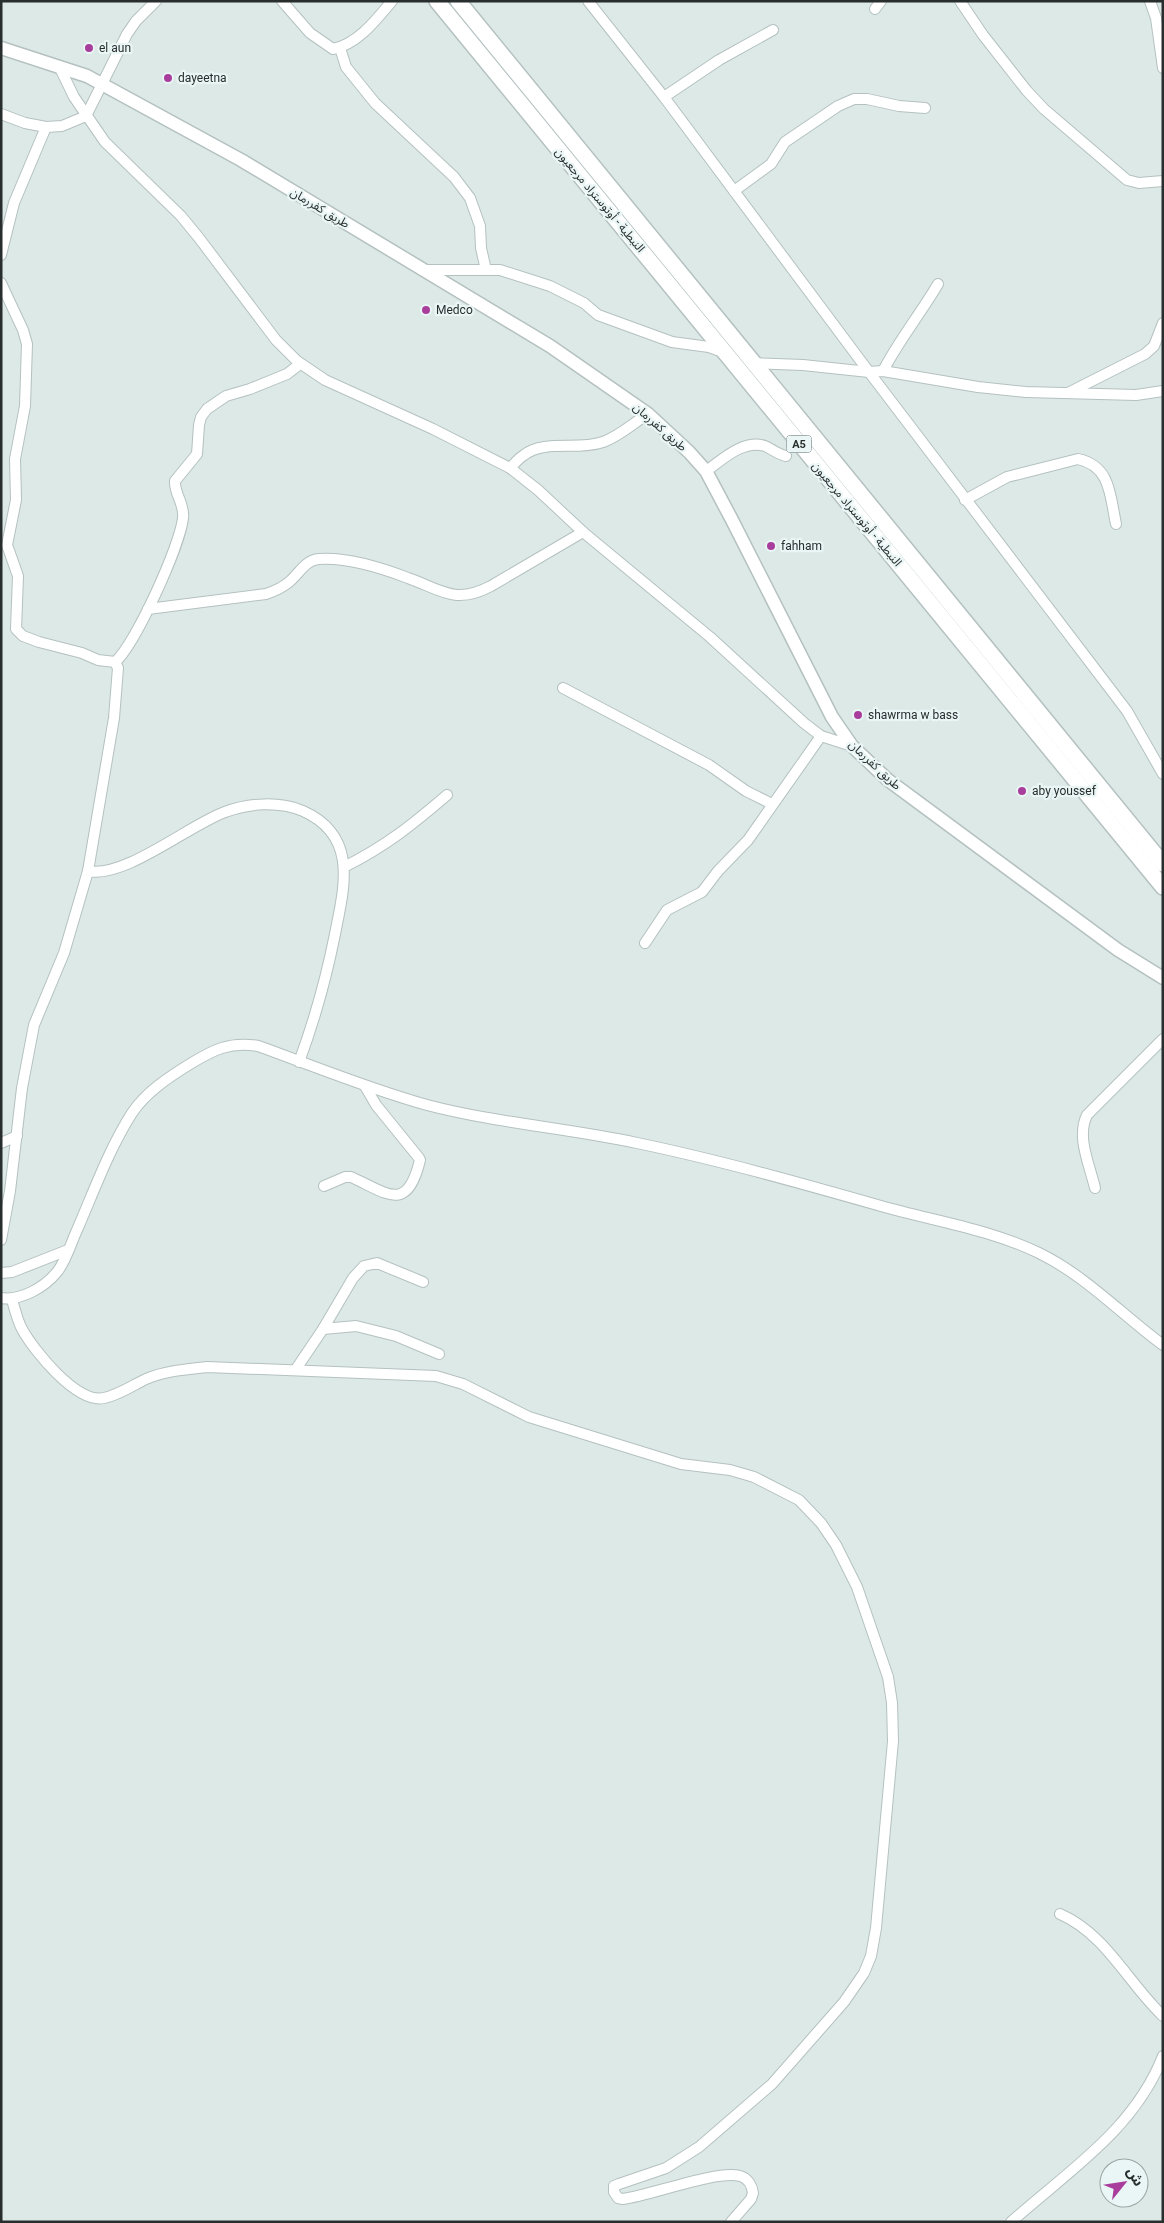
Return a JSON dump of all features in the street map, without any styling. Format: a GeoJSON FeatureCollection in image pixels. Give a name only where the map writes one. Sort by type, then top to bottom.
{"type":"FeatureCollection","features":[{"type":"Feature","properties":{"kind":"highway","name":"النبطية - أوتوستراد مرجعيون"},"geometry":{"type":"LineString","coordinates":[[436,1],[726,352],[1163,887]]}},
{"type":"Feature","properties":{"kind":"highway","name":"النبطية - أوتوستراد مرجعيون"},"geometry":{"type":"LineString","coordinates":[[458,1],[1163,864]]}},
{"type":"Feature","properties":{"kind":"main road","name":"طريق كفررمان"},"geometry":{"type":"LineString","coordinates":[[1,48],[59,66],[103,84],[241,160],[550,346],[648,414],[689,452],[706,471],[832,717],[852,746],[901,790],[1118,950],[1163,978]]}},
{"type":"Feature","properties":{"kind":"street"},"geometry":{"type":"LineString","coordinates":[[1,114],[25,123],[46,127],[62,126],[86,116],[127,34],[136,21],[156,1]]}},
{"type":"Feature","properties":{"kind":"street"},"geometry":{"type":"LineString","coordinates":[[282,1],[296,19],[321,43],[333,49],[340,48],[364,33],[392,1]]}},
{"type":"Feature","properties":{"kind":"street"},"geometry":{"type":"LineString","coordinates":[[588,1],[664,97],[868,372],[1127,712],[1163,774]]}},
{"type":"Feature","properties":{"kind":"street"},"geometry":{"type":"LineString","coordinates":[[960,1],[1012,72],[1044,109],[1127,180],[1139,183],[1163,181]]}},
{"type":"Feature","properties":{"kind":"street"},"geometry":{"type":"LineString","coordinates":[[1150,1],[1156,18],[1163,68]]}},
{"type":"Feature","properties":{"kind":"street"},"geometry":{"type":"LineString","coordinates":[[664,97],[719,60],[773,30]]}},
{"type":"Feature","properties":{"kind":"street"},"geometry":{"type":"LineString","coordinates":[[340,48],[346,67],[364,91],[454,177],[470,198],[480,226],[486,270]]}},
{"type":"Feature","properties":{"kind":"street"},"geometry":{"type":"LineString","coordinates":[[59,66],[74,97],[105,142],[181,216],[200,238],[276,340],[300,364],[325,380],[433,429],[510,468],[538,490],[583,532],[674,606],[821,736],[852,746]]}},
{"type":"Feature","properties":{"kind":"street"},"geometry":{"type":"LineString","coordinates":[[734,190],[771,164],[784,142],[838,106],[854,99],[867,99],[899,106],[925,108]]}},
{"type":"Feature","properties":{"kind":"street"},"geometry":{"type":"LineString","coordinates":[[1,255],[14,203],[46,127]]}},
{"type":"Feature","properties":{"kind":"street"},"geometry":{"type":"LineString","coordinates":[[422,270],[500,270],[550,286],[584,304],[598,315],[672,342],[709,347],[726,352]]}},
{"type":"Feature","properties":{"kind":"street"},"geometry":{"type":"LineString","coordinates":[[1,283],[23,330],[27,344],[25,406],[15,459],[16,500],[8,545],[18,576],[16,629],[23,636],[39,642],[82,653],[98,660],[115,662]]}},
{"type":"Feature","properties":{"kind":"street"},"geometry":{"type":"LineString","coordinates":[[884,371],[894,351],[921,313],[938,284]]}},
{"type":"Feature","properties":{"kind":"street"},"geometry":{"type":"LineString","coordinates":[[1067,393],[1145,354],[1154,346],[1163,323]]}},
{"type":"Feature","properties":{"kind":"street"},"geometry":{"type":"LineString","coordinates":[[752,363],[802,365],[868,372],[884,371],[978,387],[1067,393],[1136,395],[1163,390]]}},
{"type":"Feature","properties":{"kind":"street"},"geometry":{"type":"LineString","coordinates":[[115,662],[128,645],[148,609],[179,535],[183,508],[174,486],[175,482],[197,454],[201,416],[207,408],[226,396],[250,389],[286,374],[300,364]]}},
{"type":"Feature","properties":{"kind":"street"},"geometry":{"type":"LineString","coordinates":[[510,468],[524,454],[540,448],[589,446],[602,443],[618,436],[648,414]]}},
{"type":"Feature","properties":{"kind":"street"},"geometry":{"type":"LineString","coordinates":[[706,471],[729,454],[747,445],[764,446],[777,454],[786,456]]}},
{"type":"Feature","properties":{"kind":"street"},"geometry":{"type":"LineString","coordinates":[[965,500],[1008,477],[1078,459],[1090,461],[1101,470],[1109,491],[1116,524]]}},
{"type":"Feature","properties":{"kind":"street"},"geometry":{"type":"LineString","coordinates":[[148,609],[266,594],[278,590],[290,582],[308,562],[317,559],[376,567],[414,580],[443,593],[454,595],[470,594],[485,589],[583,532]]}},
{"type":"Feature","properties":{"kind":"street"},"geometry":{"type":"LineString","coordinates":[[1,1240],[17,1136],[22,1088],[34,1025],[64,953],[88,871],[114,718],[118,677],[118,668],[115,662]]}},
{"type":"Feature","properties":{"kind":"street"},"geometry":{"type":"LineString","coordinates":[[563,688],[709,765],[746,791],[772,804]]}},
{"type":"Feature","properties":{"kind":"street"},"geometry":{"type":"LineString","coordinates":[[645,942],[667,910],[702,892],[718,871],[748,840],[821,736]]}},
{"type":"Feature","properties":{"kind":"street"},"geometry":{"type":"LineString","coordinates":[[344,867],[373,853],[404,832],[447,795]]}},
{"type":"Feature","properties":{"kind":"street"},"geometry":{"type":"LineString","coordinates":[[88,871],[95,873],[115,869],[147,854],[182,833],[224,812],[250,805],[279,805],[297,809],[316,817],[336,840],[344,867],[344,892],[329,970],[317,1013],[299,1062]]}},
{"type":"Feature","properties":{"kind":"street"},"geometry":{"type":"LineString","coordinates":[[1095,1188],[1082,1135],[1083,1124],[1088,1115],[1163,1039]]}},
{"type":"Feature","properties":{"kind":"street"},"geometry":{"type":"LineString","coordinates":[[730,2222],[751,2199],[753,2193],[749,2182],[740,2176],[711,2178],[623,2199],[618,2198],[613,2189],[614,2186],[619,2184],[666,2168],[699,2147],[772,2084],[844,2002],[864,1973],[871,1956],[876,1928],[893,1741],[892,1703],[888,1677],[857,1587],[836,1545],[822,1523],[799,1500],[771,1484],[730,1470],[681,1464],[529,1417],[463,1384],[436,1376],[207,1367],[178,1370],[148,1378],[102,1399],[91,1397],[76,1390],[55,1372],[22,1329],[6,1299],[36,1289],[59,1270],[126,1125],[140,1102],[155,1088],[205,1054],[235,1044],[258,1046],[365,1086],[456,1111],[662,1148],[825,1189],[881,1206],[991,1234],[1038,1252],[1072,1271],[1163,1345]]}},
{"type":"Feature","properties":{"kind":"street"},"geometry":{"type":"LineString","coordinates":[[324,1186],[345,1177],[351,1177],[384,1192],[403,1195],[408,1191],[415,1177],[419,1158],[376,1105],[365,1086]]}},
{"type":"Feature","properties":{"kind":"street"},"geometry":{"type":"LineString","coordinates":[[1,1143],[17,1136]]}},
{"type":"Feature","properties":{"kind":"street"},"geometry":{"type":"LineString","coordinates":[[1,1273],[12,1272],[68,1250]]}},
{"type":"Feature","properties":{"kind":"street"},"geometry":{"type":"LineString","coordinates":[[296,1369],[323,1329],[353,1278],[364,1266],[378,1263],[423,1282]]}},
{"type":"Feature","properties":{"kind":"street"},"geometry":{"type":"LineString","coordinates":[[323,1329],[356,1326],[396,1336],[439,1354]]}},
{"type":"Feature","properties":{"kind":"street"},"geometry":{"type":"LineString","coordinates":[[1060,1914],[1077,1923],[1096,1938],[1163,2016]]}},
{"type":"Feature","properties":{"kind":"street"},"geometry":{"type":"LineString","coordinates":[[1011,2222],[1118,2129],[1134,2106],[1163,2056]]}},
{"type":"Feature","properties":{"kind":"place","name":"el aun"},"geometry":{"type":"Point","coordinates":[89,48]}},
{"type":"Feature","properties":{"kind":"place","name":"dayeetna"},"geometry":{"type":"Point","coordinates":[168,78]}},
{"type":"Feature","properties":{"kind":"place","name":"Medco"},"geometry":{"type":"Point","coordinates":[426,310]}},
{"type":"Feature","properties":{"kind":"place","name":"fahham"},"geometry":{"type":"Point","coordinates":[771,546]}},
{"type":"Feature","properties":{"kind":"place","name":"shawrma w bass"},"geometry":{"type":"Point","coordinates":[858,715]}},
{"type":"Feature","properties":{"kind":"place","name":"aby youssef"},"geometry":{"type":"Point","coordinates":[1022,791]}}]}
